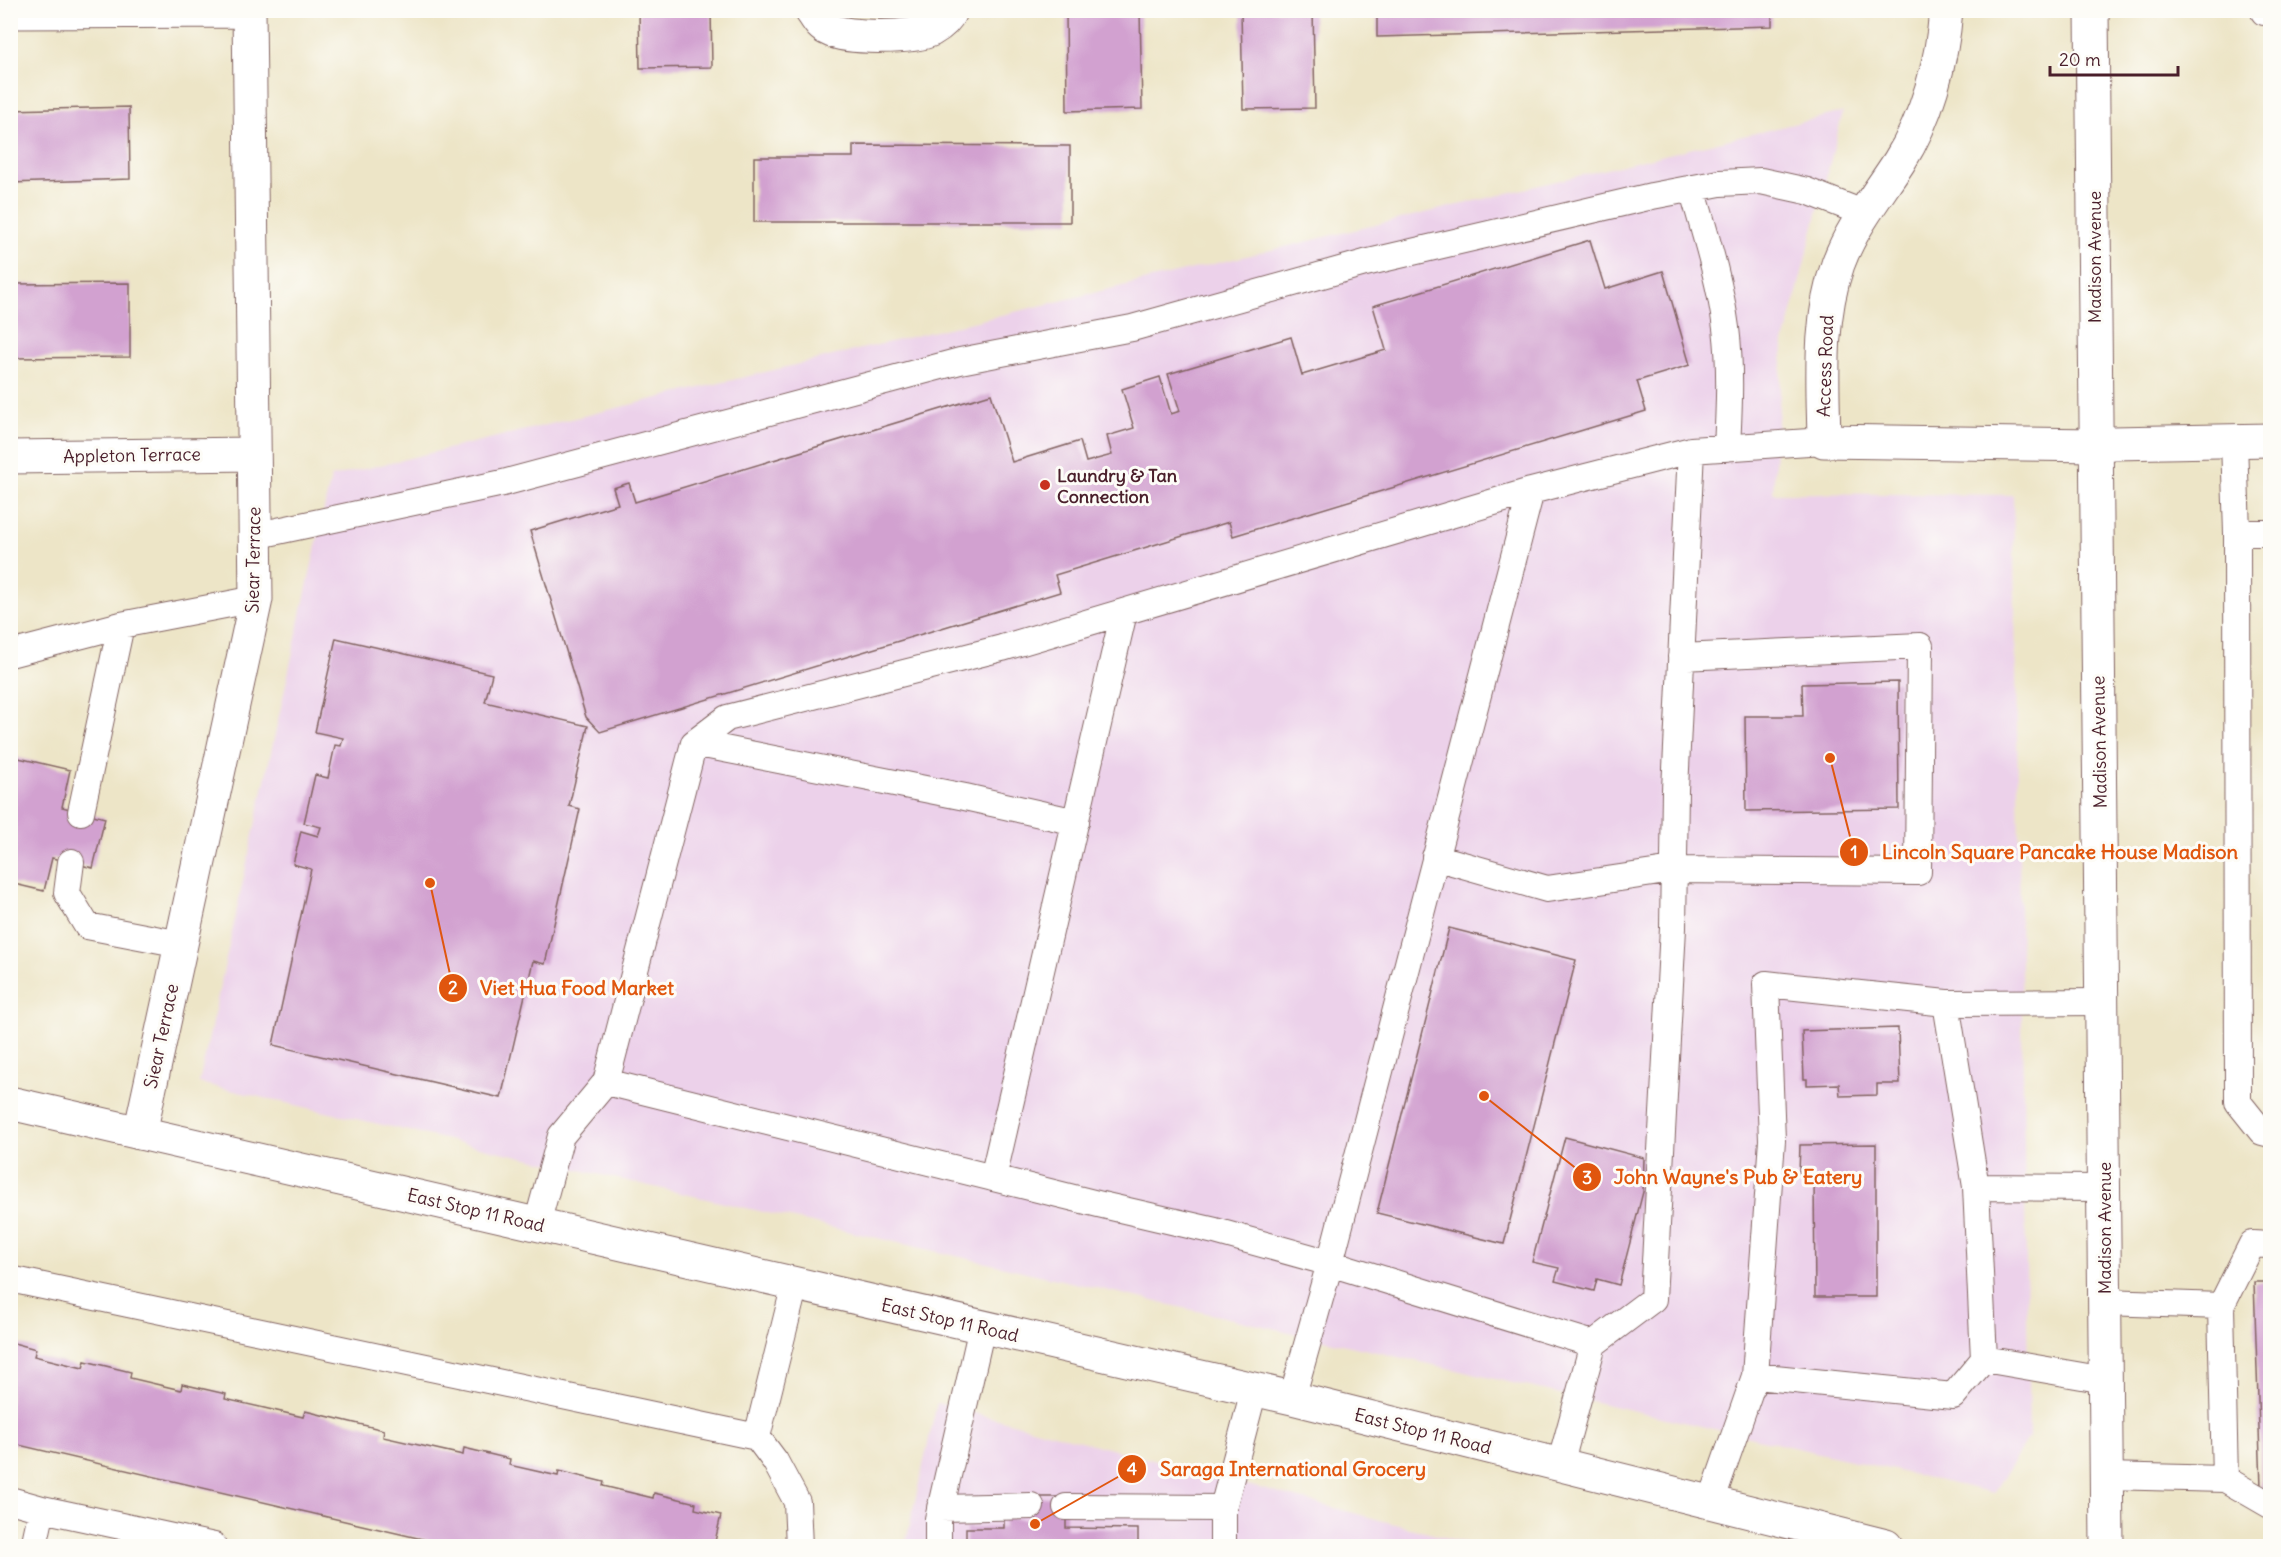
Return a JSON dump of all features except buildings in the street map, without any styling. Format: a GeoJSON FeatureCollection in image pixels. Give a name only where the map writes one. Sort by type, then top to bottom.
{"type":"FeatureCollection","features":[{"type":"Feature","properties":{"kind":"main road"},"geometry":{"type":"LineString","coordinates":[[811,10],[820,25],[851,36],[918,34],[938,26],[951,10]]}},
{"type":"Feature","properties":{"kind":"main road","name":"Access Road"},"geometry":{"type":"LineString","coordinates":[[1946,10],[1935,74],[1917,126],[1900,161],[1863,213],[1838,266],[1826,309],[1823,338],[1824,441],[2096,445],[2271,440]]}},
{"type":"Feature","properties":{"kind":"main road","name":"Madison Avenue"},"geometry":{"type":"LineString","coordinates":[[2092,10],[2107,1546]]}},
{"type":"Feature","properties":{"kind":"main road"},"geometry":{"type":"LineString","coordinates":[[10,12],[249,11]]}},
{"type":"Feature","properties":{"kind":"main road","name":"Siear Terrace"},"geometry":{"type":"LineString","coordinates":[[140,1132],[256,599],[249,11]]}},
{"type":"Feature","properties":{"kind":"main road","name":"Appleton Terrace"},"geometry":{"type":"LineString","coordinates":[[10,457],[254,454]]}},
{"type":"Feature","properties":{"kind":"main road","name":"East Stop 11 Road"},"geometry":{"type":"LineString","coordinates":[[10,1103],[1292,1398],[1887,1546]]}},
{"type":"Feature","properties":{"kind":"lane"},"geometry":{"type":"LineString","coordinates":[[254,536],[503,483],[960,361],[1132,328],[1376,261],[1692,188],[1720,183],[1761,182],[1807,191],[1863,213]]}},
{"type":"Feature","properties":{"kind":"lane"},"geometry":{"type":"LineString","coordinates":[[1692,188],[1709,249],[1726,326],[1730,386],[1727,448]]}},
{"type":"Feature","properties":{"kind":"lane"},"geometry":{"type":"LineString","coordinates":[[537,1224],[561,1136],[606,1082],[694,743],[727,718],[1002,648],[1531,491],[1691,450],[1824,441]]}},
{"type":"Feature","properties":{"kind":"lane"},"geometry":{"type":"LineString","coordinates":[[2234,441],[2237,533],[2238,1102],[2262,1132],[2271,1134]]}},
{"type":"Feature","properties":{"kind":"lane"},"geometry":{"type":"LineString","coordinates":[[1560,1465],[1593,1344],[1653,1299],[1673,928],[1681,657],[1691,450]]}},
{"type":"Feature","properties":{"kind":"lane"},"geometry":{"type":"LineString","coordinates":[[1292,1398],[1330,1263],[1531,491]]}},
{"type":"Feature","properties":{"kind":"lane"},"geometry":{"type":"LineString","coordinates":[[2237,533],[2271,533]]}},
{"type":"Feature","properties":{"kind":"lane"},"geometry":{"type":"LineString","coordinates":[[10,654],[121,626],[256,599]]}},
{"type":"Feature","properties":{"kind":"lane"},"geometry":{"type":"LineString","coordinates":[[993,1178],[1124,612]]}},
{"type":"Feature","properties":{"kind":"lane"},"geometry":{"type":"LineString","coordinates":[[81,812],[121,626]]}},
{"type":"Feature","properties":{"kind":"lane"},"geometry":{"type":"LineString","coordinates":[[1435,857],[1547,889],[1673,870],[1918,872],[1920,646],[1681,657]]}},
{"type":"Feature","properties":{"kind":"lane"},"geometry":{"type":"LineString","coordinates":[[694,743],[1076,822]]}},
{"type":"Feature","properties":{"kind":"lane"},"geometry":{"type":"LineString","coordinates":[[70,862],[67,893],[87,926],[182,944]]}},
{"type":"Feature","properties":{"kind":"lane"},"geometry":{"type":"LineString","coordinates":[[1711,1502],[1755,1376],[1772,1140],[1766,984],[1946,1003],[2102,1002]]}},
{"type":"Feature","properties":{"kind":"lane"},"geometry":{"type":"LineString","coordinates":[[1755,1376],[1953,1396],[1984,1359],[1976,1187],[1946,1003]]}},
{"type":"Feature","properties":{"kind":"lane"},"geometry":{"type":"LineString","coordinates":[[606,1082],[1215,1231],[1330,1263],[1593,1344]]}},
{"type":"Feature","properties":{"kind":"lane"},"geometry":{"type":"LineString","coordinates":[[1976,1187],[2104,1188]]}},
{"type":"Feature","properties":{"kind":"lane"},"geometry":{"type":"LineString","coordinates":[[2224,1479],[2221,1306],[2252,1244],[2271,1245]]}},
{"type":"Feature","properties":{"kind":"lane"},"geometry":{"type":"LineString","coordinates":[[10,1280],[757,1437],[775,1461],[797,1502],[799,1546]]}},
{"type":"Feature","properties":{"kind":"lane"},"geometry":{"type":"LineString","coordinates":[[757,1437],[795,1284]]}},
{"type":"Feature","properties":{"kind":"lane"},"geometry":{"type":"LineString","coordinates":[[2104,1302],[2221,1306]]}},
{"type":"Feature","properties":{"kind":"lane"},"geometry":{"type":"LineString","coordinates":[[938,1546],[940,1508],[982,1327]]}},
{"type":"Feature","properties":{"kind":"lane"},"geometry":{"type":"LineString","coordinates":[[1984,1359],[2106,1380]]}},
{"type":"Feature","properties":{"kind":"lane"},"geometry":{"type":"LineString","coordinates":[[1223,1546],[1223,1508],[1254,1390]]}},
{"type":"Feature","properties":{"kind":"lane"},"geometry":{"type":"LineString","coordinates":[[2106,1476],[2224,1479],[2271,1504]]}},
{"type":"Feature","properties":{"kind":"lane"},"geometry":{"type":"LineString","coordinates":[[10,1500],[214,1546]]}},
{"type":"Feature","properties":{"kind":"lane"},"geometry":{"type":"LineString","coordinates":[[940,1508],[1031,1506]]}},
{"type":"Feature","properties":{"kind":"lane"},"geometry":{"type":"LineString","coordinates":[[1066,1507],[1223,1508]]}},
{"type":"Feature","properties":{"kind":"lane"},"geometry":{"type":"LineString","coordinates":[[34,1546],[42,1509]]}},
{"type":"Feature","properties":{"kind":"shaded area"},"geometry":{"type":"Polygon","coordinates":[[[1843,112],[1783,347],[1773,493],[2013,495],[2029,1437],[1994,1493],[199,1083],[331,477],[1843,112]]]}},
{"type":"Feature","properties":{"kind":"shaded area"},"geometry":{"type":"Polygon","coordinates":[[[937,1403],[1478,1546],[905,1546],[937,1403]]]}},
{"type":"Feature","properties":{"kind":"place","name":"Laundry & Tan Connection"},"geometry":{"type":"Point","coordinates":[1045,485]}},
{"type":"Feature","properties":{"kind":"place","name":"Lincoln Square Pancake House Madison"},"geometry":{"type":"Point","coordinates":[1830,758]}},
{"type":"Feature","properties":{"kind":"place","name":"Viet Hua Food Market"},"geometry":{"type":"Point","coordinates":[430,883]}},
{"type":"Feature","properties":{"kind":"place","name":"John Wayne's Pub & Eatery"},"geometry":{"type":"Point","coordinates":[1484,1096]}},
{"type":"Feature","properties":{"kind":"place","name":"Saraga International Grocery"},"geometry":{"type":"Point","coordinates":[1035,1524]}}]}
